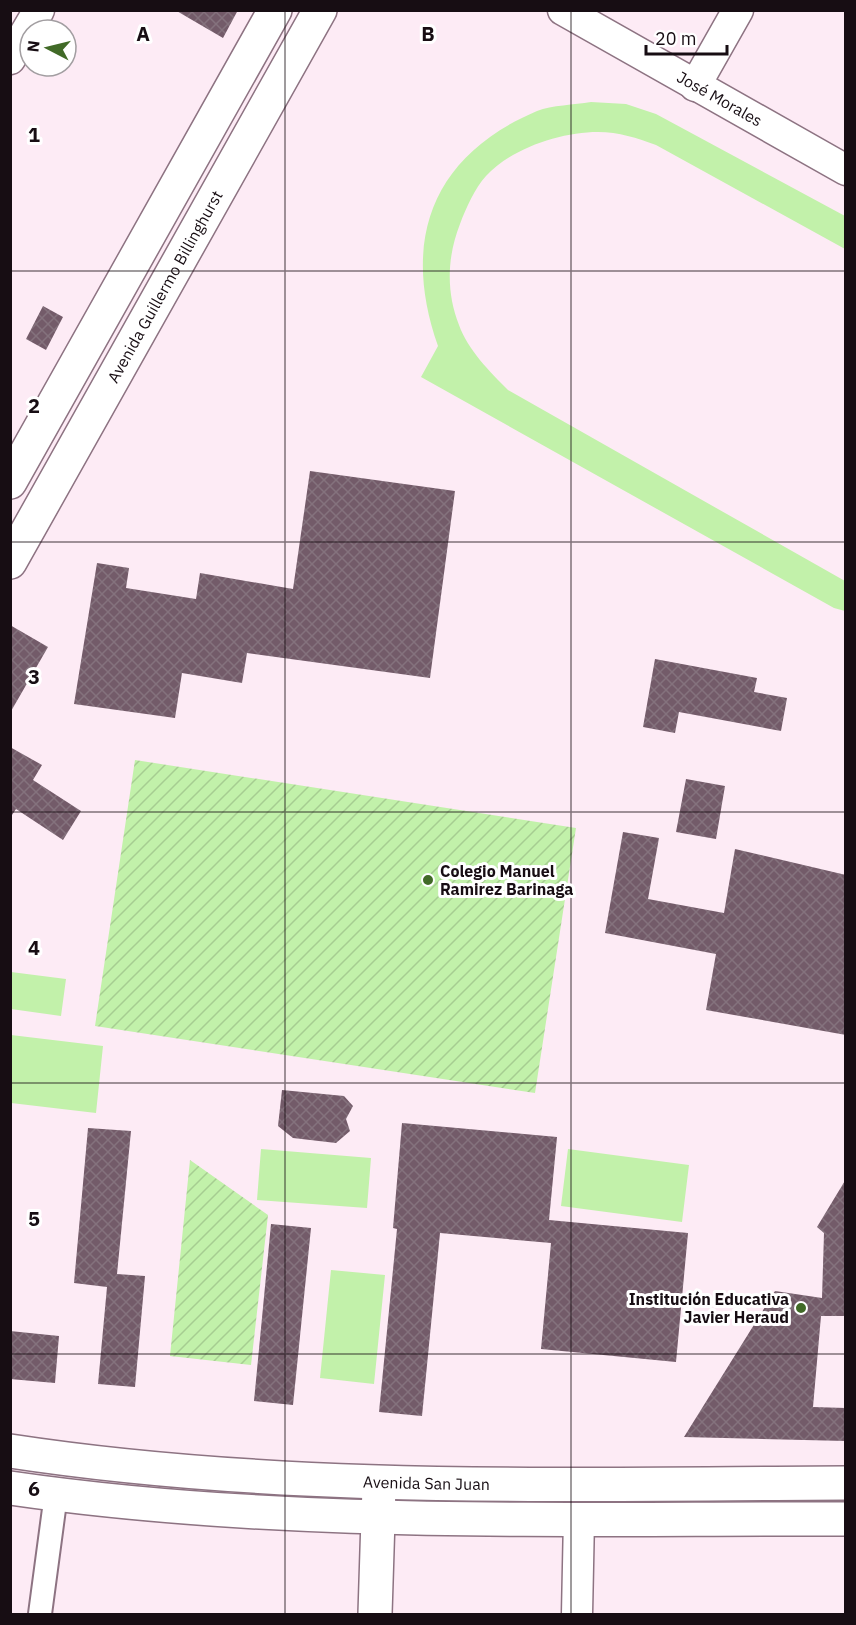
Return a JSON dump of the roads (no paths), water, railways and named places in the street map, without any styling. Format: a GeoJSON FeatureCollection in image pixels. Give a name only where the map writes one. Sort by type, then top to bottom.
{"type":"FeatureCollection","features":[{"type":"Feature","properties":{"kind":"main road"},"geometry":{"type":"LineString","coordinates":[[10,482],[275,10]]}},
{"type":"Feature","properties":{"kind":"main road","name":"Avenida Guillermo Billinghurst"},"geometry":{"type":"LineString","coordinates":[[10,562],[320,10]]}},
{"type":"Feature","properties":{"kind":"main road","name":"Avenida San Juan"},"geometry":{"type":"LineString","coordinates":[[10,1451],[199,1472],[379,1481],[846,1484]]}},
{"type":"Feature","properties":{"kind":"main road"},"geometry":{"type":"LineString","coordinates":[[375,1614],[379,1481]]}},
{"type":"Feature","properties":{"kind":"main road"},"geometry":{"type":"LineString","coordinates":[[10,1488],[197,1508],[378,1516],[846,1519]]}},
{"type":"Feature","properties":{"kind":"street"},"geometry":{"type":"LineString","coordinates":[[10,59],[39,10]]}},
{"type":"Feature","properties":{"kind":"street","name":"José Morales"},"geometry":{"type":"LineString","coordinates":[[563,10],[846,170]]}},
{"type":"Feature","properties":{"kind":"street"},"geometry":{"type":"LineString","coordinates":[[695,86],[738,10]]}},
{"type":"Feature","properties":{"kind":"street"},"geometry":{"type":"LineString","coordinates":[[40,1614],[56,1494]]}},
{"type":"Feature","properties":{"kind":"street"},"geometry":{"type":"LineString","coordinates":[[577,1614],[579,1518]]}},
{"type":"Feature","properties":{"kind":"place","name":"Colegio Manuel Ramirez Barinaga"},"geometry":{"type":"Point","coordinates":[428,880]}},
{"type":"Feature","properties":{"kind":"place","name":"Institución Educativa Javier Heraud"},"geometry":{"type":"Point","coordinates":[801,1308]}}]}
